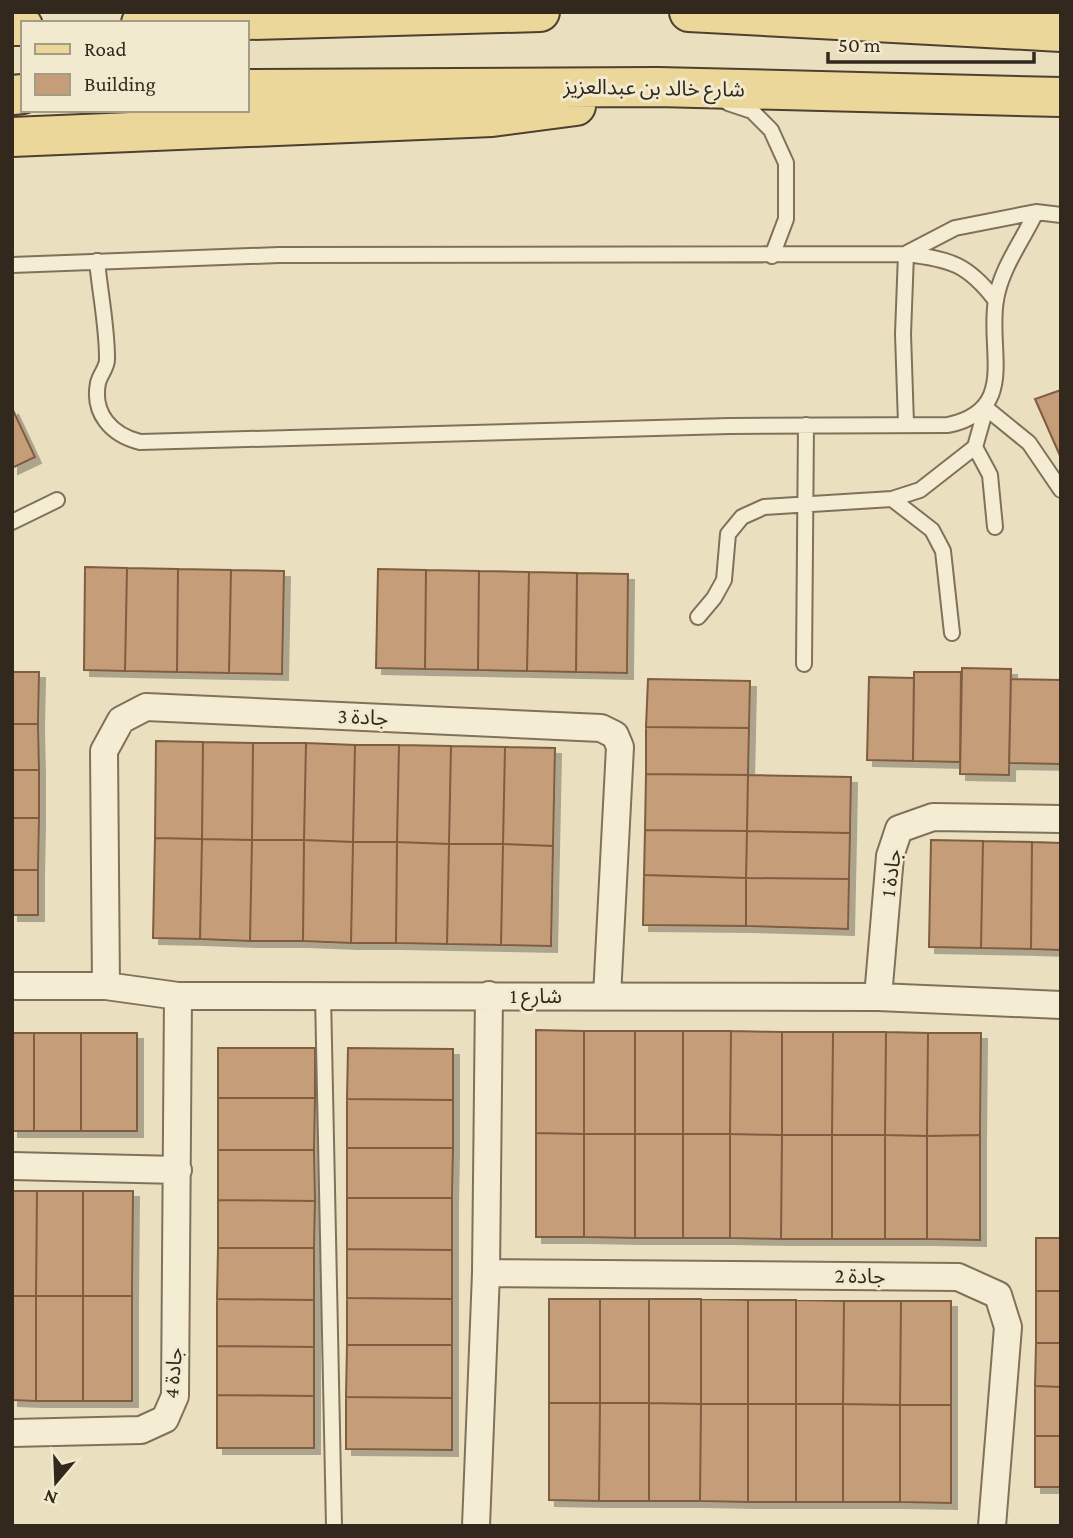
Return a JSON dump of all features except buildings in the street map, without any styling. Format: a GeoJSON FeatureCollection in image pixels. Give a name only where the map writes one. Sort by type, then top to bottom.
{"type":"FeatureCollection","features":[{"type":"Feature","properties":{"kind":"main road"},"geometry":{"type":"LineString","coordinates":[[214,21],[540,12]]}},
{"type":"Feature","properties":{"kind":"main road"},"geometry":{"type":"LineString","coordinates":[[690,12],[1061,32]]}},
{"type":"Feature","properties":{"kind":"main road","name":"شارع خالد بن عبدالعزيز"},"geometry":{"type":"LineString","coordinates":[[248,89],[386,86],[671,87],[1061,97]]}},
{"type":"Feature","properties":{"kind":"main road"},"geometry":{"type":"LineString","coordinates":[[12,138],[492,117],[561,109],[671,87]]}},
{"type":"Feature","properties":{"kind":"main road"},"geometry":{"type":"LineString","coordinates":[[1020,94],[1061,105]]}},
{"type":"Feature","properties":{"kind":"street","name":"جادة 3"},"geometry":{"type":"LineString","coordinates":[[106,986],[104,751],[121,720],[146,707],[601,728],[615,735],[620,747],[607,996]]}},
{"type":"Feature","properties":{"kind":"street","name":"جادة 1"},"geometry":{"type":"LineString","coordinates":[[878,997],[890,856],[899,829],[933,817],[1061,819]]}},
{"type":"Feature","properties":{"kind":"street","name":"شارع 1"},"geometry":{"type":"LineString","coordinates":[[12,986],[106,986],[178,996],[878,997],[1061,1004]]}},
{"type":"Feature","properties":{"kind":"street"},"geometry":{"type":"LineString","coordinates":[[476,1526],[486,1273],[489,995]]}},
{"type":"Feature","properties":{"kind":"street","name":"جادة 4"},"geometry":{"type":"LineString","coordinates":[[12,1433],[141,1430],[165,1419],[175,1396],[178,996]]}},
{"type":"Feature","properties":{"kind":"street"},"geometry":{"type":"LineString","coordinates":[[12,1167],[178,1170]]}},
{"type":"Feature","properties":{"kind":"street","name":"جادة 2"},"geometry":{"type":"LineString","coordinates":[[486,1273],[958,1278],[998,1295],[1008,1327],[992,1526]]}},
{"type":"Feature","properties":{"kind":"lane"},"geometry":{"type":"LineString","coordinates":[[671,87],[752,111],[771,130],[786,163],[787,190],[786,219],[772,256]]}},
{"type":"Feature","properties":{"kind":"lane"},"geometry":{"type":"LineString","coordinates":[[906,254],[955,228],[1037,212],[1061,215]]}},
{"type":"Feature","properties":{"kind":"lane"},"geometry":{"type":"LineString","coordinates":[[698,617],[714,598],[724,580],[728,534],[742,517],[764,507],[892,499],[920,490],[975,447],[994,389],[996,301],[1010,260],[1037,212]]}},
{"type":"Feature","properties":{"kind":"lane"},"geometry":{"type":"LineString","coordinates":[[906,254],[903,334],[906,424]]}},
{"type":"Feature","properties":{"kind":"lane"},"geometry":{"type":"LineString","coordinates":[[12,265],[279,255],[906,254],[940,257],[957,265],[985,287],[996,301]]}},
{"type":"Feature","properties":{"kind":"lane"},"geometry":{"type":"LineString","coordinates":[[97,261],[108,362],[98,383],[100,410],[112,429],[125,438],[140,442],[806,425],[948,425],[970,420],[986,408]]}},
{"type":"Feature","properties":{"kind":"lane"},"geometry":{"type":"LineString","coordinates":[[986,408],[1029,443],[1061,490]]}},
{"type":"Feature","properties":{"kind":"lane"},"geometry":{"type":"LineString","coordinates":[[804,664],[806,425]]}},
{"type":"Feature","properties":{"kind":"lane"},"geometry":{"type":"LineString","coordinates":[[975,447],[990,475],[995,527]]}},
{"type":"Feature","properties":{"kind":"lane"},"geometry":{"type":"LineString","coordinates":[[892,499],[932,530],[943,551],[952,633]]}},
{"type":"Feature","properties":{"kind":"lane"},"geometry":{"type":"LineString","coordinates":[[12,522],[57,500]]}},
{"type":"Feature","properties":{"kind":"lane"},"geometry":{"type":"LineString","coordinates":[[323,995],[334,1526]]}}]}
